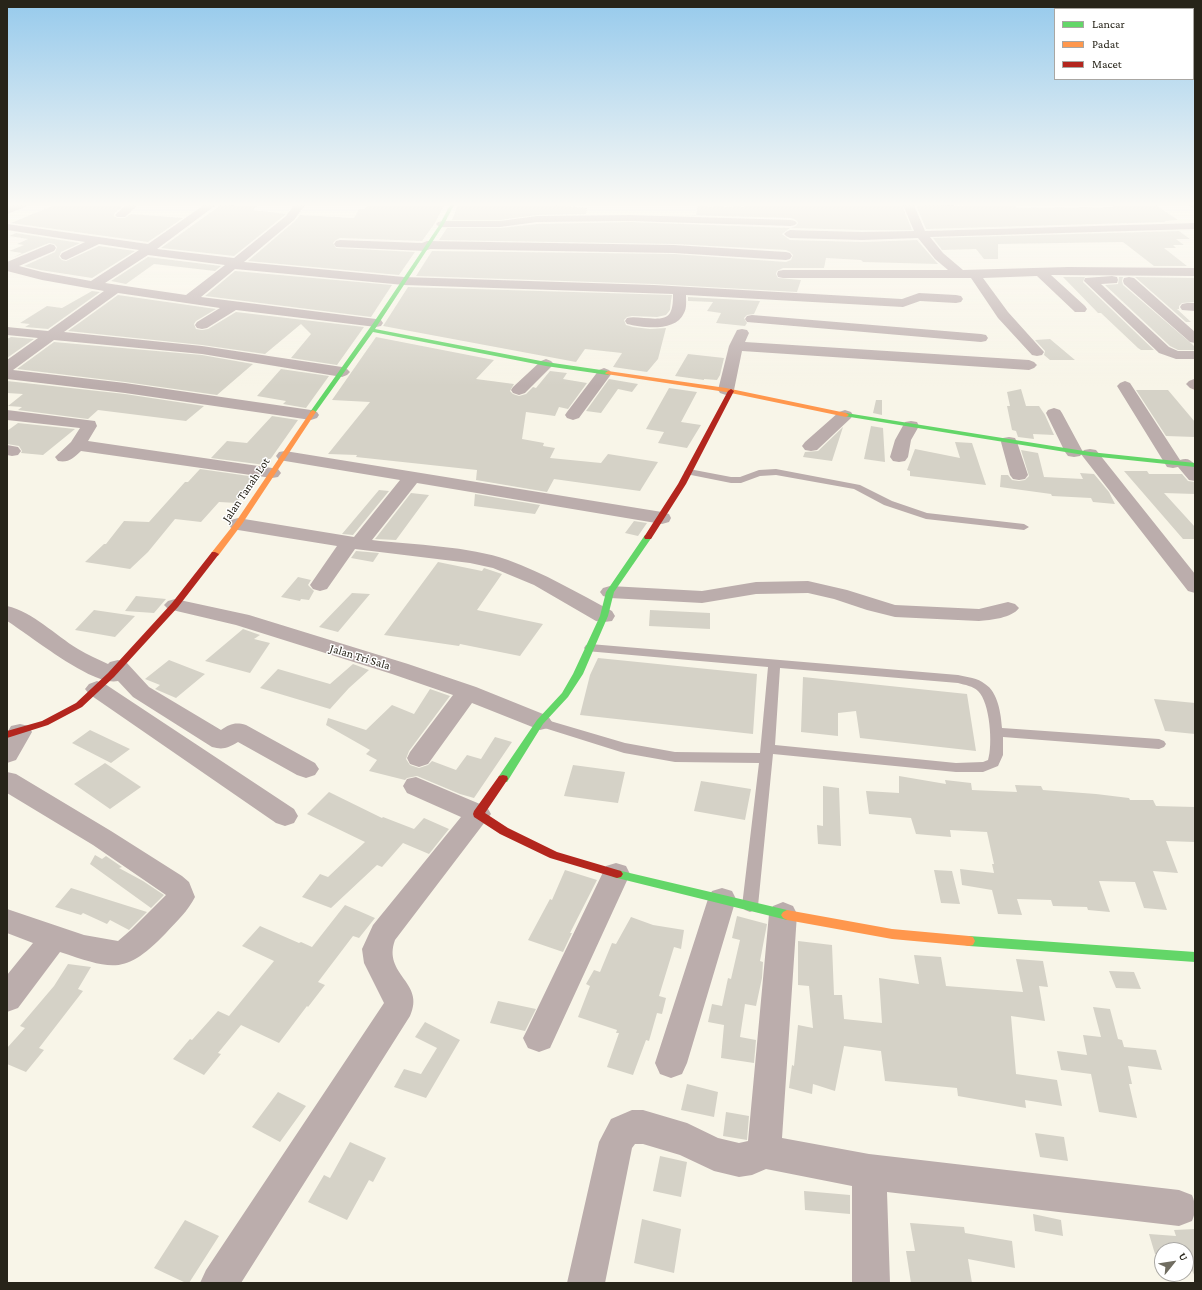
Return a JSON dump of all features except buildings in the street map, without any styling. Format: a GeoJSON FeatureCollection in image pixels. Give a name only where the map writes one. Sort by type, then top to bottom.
{"type":"FeatureCollection","features":[{"type":"Feature","properties":{"kind":"street"},"geometry":{"type":"LineString","coordinates":[[11,265],[7,267],[42,276],[114,290],[234,305],[374,327],[546,364],[728,391],[845,415],[1009,442],[1187,467]]}},
{"type":"Feature","properties":{"kind":"street"},"geometry":{"type":"LineString","coordinates":[[93,285],[123,265]]}},
{"type":"Feature","properties":{"kind":"street"},"geometry":{"type":"LineString","coordinates":[[189,300],[231,265]]}},
{"type":"Feature","properties":{"kind":"street"},"geometry":{"type":"LineString","coordinates":[[244,265],[404,281],[680,291],[899,303],[919,297],[956,299]]}},
{"type":"Feature","properties":{"kind":"street","name":"Jalan Tanah Lot"},"geometry":{"type":"LineString","coordinates":[[13,734],[45,723],[78,705],[109,677],[175,605],[238,524],[285,456],[311,415],[374,327],[414,265]]}},
{"type":"Feature","properties":{"kind":"street"},"geometry":{"type":"LineString","coordinates":[[219,1283],[399,1006],[399,998],[385,977],[379,963],[378,949],[384,934],[494,793],[540,722],[565,695],[578,674],[604,616],[610,592],[662,518],[689,472],[728,391],[736,346],[740,335],[771,296],[783,274],[784,265]]}},
{"type":"Feature","properties":{"kind":"street"},"geometry":{"type":"LineString","coordinates":[[949,265],[960,274]]}},
{"type":"Feature","properties":{"kind":"street"},"geometry":{"type":"LineString","coordinates":[[1040,272],[1080,309]]}},
{"type":"Feature","properties":{"kind":"street"},"geometry":{"type":"LineString","coordinates":[[783,274],[1195,272]]}},
{"type":"Feature","properties":{"kind":"street"},"geometry":{"type":"LineString","coordinates":[[975,274],[987,296],[1007,323],[1037,352]]}},
{"type":"Feature","properties":{"kind":"street"},"geometry":{"type":"LineString","coordinates":[[1129,280],[1195,339]]}},
{"type":"Feature","properties":{"kind":"street"},"geometry":{"type":"LineString","coordinates":[[1195,281],[1090,281],[1164,350],[1176,355],[1195,355]]}},
{"type":"Feature","properties":{"kind":"street"},"geometry":{"type":"LineString","coordinates":[[7,367],[114,290]]}},
{"type":"Feature","properties":{"kind":"street"},"geometry":{"type":"LineString","coordinates":[[632,321],[662,322],[674,318],[678,313],[680,291]]}},
{"type":"Feature","properties":{"kind":"street"},"geometry":{"type":"LineString","coordinates":[[202,325],[234,305]]}},
{"type":"Feature","properties":{"kind":"street"},"geometry":{"type":"LineString","coordinates":[[752,319],[981,338]]}},
{"type":"Feature","properties":{"kind":"street"},"geometry":{"type":"LineString","coordinates":[[7,331],[195,349],[342,372]]}},
{"type":"Feature","properties":{"kind":"street"},"geometry":{"type":"LineString","coordinates":[[736,346],[1029,365]]}},
{"type":"Feature","properties":{"kind":"street"},"geometry":{"type":"LineString","coordinates":[[519,390],[546,364]]}},
{"type":"Feature","properties":{"kind":"street"},"geometry":{"type":"LineString","coordinates":[[573,415],[604,373]]}},
{"type":"Feature","properties":{"kind":"street"},"geometry":{"type":"LineString","coordinates":[[7,374],[125,388],[311,415]]}},
{"type":"Feature","properties":{"kind":"street"},"geometry":{"type":"LineString","coordinates":[[1125,386],[1187,467]]}},
{"type":"Feature","properties":{"kind":"street"},"geometry":{"type":"LineString","coordinates":[[1054,413],[1082,453],[1195,587]]}},
{"type":"Feature","properties":{"kind":"street"},"geometry":{"type":"LineString","coordinates":[[7,415],[89,424],[77,445],[64,457]]}},
{"type":"Feature","properties":{"kind":"street"},"geometry":{"type":"LineString","coordinates":[[811,446],[845,415]]}},
{"type":"Feature","properties":{"kind":"street"},"geometry":{"type":"LineString","coordinates":[[899,457],[903,440],[911,426]]}},
{"type":"Feature","properties":{"kind":"street"},"geometry":{"type":"LineString","coordinates":[[1009,442],[1019,475]]}},
{"type":"Feature","properties":{"kind":"street"},"geometry":{"type":"LineString","coordinates":[[77,445],[272,473]]}},
{"type":"Feature","properties":{"kind":"street"},"geometry":{"type":"LineString","coordinates":[[285,456],[662,518]]}},
{"type":"Feature","properties":{"kind":"street"},"geometry":{"type":"LineString","coordinates":[[320,585],[413,476]]}},
{"type":"Feature","properties":{"kind":"street"},"geometry":{"type":"LineString","coordinates":[[238,524],[355,543],[470,557],[500,564],[541,581],[604,616]]}},
{"type":"Feature","properties":{"kind":"street"},"geometry":{"type":"LineString","coordinates":[[610,592],[702,597],[756,588],[808,588],[840,594],[881,608],[912,613],[979,615],[989,614],[1008,608]]}},
{"type":"Feature","properties":{"kind":"street","name":"Jalan Tri Sala"},"geometry":{"type":"LineString","coordinates":[[175,605],[241,620],[468,692],[540,722]]}},
{"type":"Feature","properties":{"kind":"street"},"geometry":{"type":"LineString","coordinates":[[7,612],[70,654],[109,677],[146,695],[221,741],[238,731],[306,769]]}},
{"type":"Feature","properties":{"kind":"street"},"geometry":{"type":"LineString","coordinates":[[109,677],[285,816]]}},
{"type":"Feature","properties":{"kind":"street"},"geometry":{"type":"LineString","coordinates":[[419,758],[468,692]]}},
{"type":"Feature","properties":{"kind":"street"},"geometry":{"type":"LineString","coordinates":[[7,754],[13,734]]}},
{"type":"Feature","properties":{"kind":"street"},"geometry":{"type":"LineString","coordinates":[[7,781],[102,838],[172,884],[181,893],[179,901],[129,949],[122,953],[110,954],[54,938],[7,921]]}},
{"type":"Feature","properties":{"kind":"street"},"geometry":{"type":"LineString","coordinates":[[416,786],[478,814],[526,843],[554,855],[616,874],[783,914],[892,934],[1008,945],[1195,957]]}},
{"type":"Feature","properties":{"kind":"street"},"geometry":{"type":"LineString","coordinates":[[539,1038],[616,874]]}},
{"type":"Feature","properties":{"kind":"street"},"geometry":{"type":"LineString","coordinates":[[671,1063],[736,902]]}},
{"type":"Feature","properties":{"kind":"street"},"geometry":{"type":"LineString","coordinates":[[764,1152],[783,914]]}},
{"type":"Feature","properties":{"kind":"street"},"geometry":{"type":"LineString","coordinates":[[7,998],[54,938]]}},
{"type":"Feature","properties":{"kind":"street"},"geometry":{"type":"LineString","coordinates":[[586,1283],[616,1142],[623,1131],[632,1127],[643,1128],[686,1140],[714,1154],[738,1160],[752,1158],[764,1152],[869,1172],[1179,1208]]}},
{"type":"Feature","properties":{"kind":"street"},"geometry":{"type":"LineString","coordinates":[[869,1172],[871,1283]]}},
{"type":"Feature","properties":{"kind":"lane"},"geometry":{"type":"LineString","coordinates":[[689,472],[736,480],[741,480],[764,472],[776,472],[857,487],[888,503],[926,516],[1024,527]]}},
{"type":"Feature","properties":{"kind":"lane"},"geometry":{"type":"LineString","coordinates":[[540,722],[624,748],[675,757],[767,754],[941,766],[983,767],[991,764],[996,756],[996,732],[992,704],[983,688],[973,682],[958,679],[590,648]]}},
{"type":"Feature","properties":{"kind":"lane"},"geometry":{"type":"LineString","coordinates":[[736,902],[767,754],[774,664]]}},
{"type":"Feature","properties":{"kind":"lane"},"geometry":{"type":"LineString","coordinates":[[996,732],[1159,744]]}},
{"type":"Feature","properties":{"kind":"traffic: fast"},"geometry":{"type":"LineString","coordinates":[[313,412],[415,265]]}},
{"type":"Feature","properties":{"kind":"traffic: fast"},"geometry":{"type":"LineString","coordinates":[[371,330],[546,364],[608,373]]}},
{"type":"Feature","properties":{"kind":"traffic: fast"},"geometry":{"type":"LineString","coordinates":[[846,415],[1090,454],[1195,465]]}},
{"type":"Feature","properties":{"kind":"traffic: fast"},"geometry":{"type":"LineString","coordinates":[[503,779],[540,722],[565,695],[578,674],[604,616],[610,592],[648,537]]}},
{"type":"Feature","properties":{"kind":"traffic: fast"},"geometry":{"type":"LineString","coordinates":[[617,874],[787,915]]}},
{"type":"Feature","properties":{"kind":"traffic: fast"},"geometry":{"type":"LineString","coordinates":[[969,941],[1195,957]]}},
{"type":"Feature","properties":{"kind":"traffic: slow"},"geometry":{"type":"LineString","coordinates":[[608,373],[726,390],[846,415]]}},
{"type":"Feature","properties":{"kind":"traffic: slow"},"geometry":{"type":"LineString","coordinates":[[215,554],[238,524],[313,412]]}},
{"type":"Feature","properties":{"kind":"traffic: slow"},"geometry":{"type":"LineString","coordinates":[[787,915],[892,934],[969,941]]}},
{"type":"Feature","properties":{"kind":"traffic: jam"},"geometry":{"type":"LineString","coordinates":[[648,537],[682,484],[731,391]]}},
{"type":"Feature","properties":{"kind":"traffic: jam"},"geometry":{"type":"LineString","coordinates":[[7,735],[45,723],[79,705],[111,675],[175,605],[215,554]]}},
{"type":"Feature","properties":{"kind":"traffic: jam"},"geometry":{"type":"LineString","coordinates":[[503,779],[478,814],[504,831],[554,855],[617,874]]}}]}
